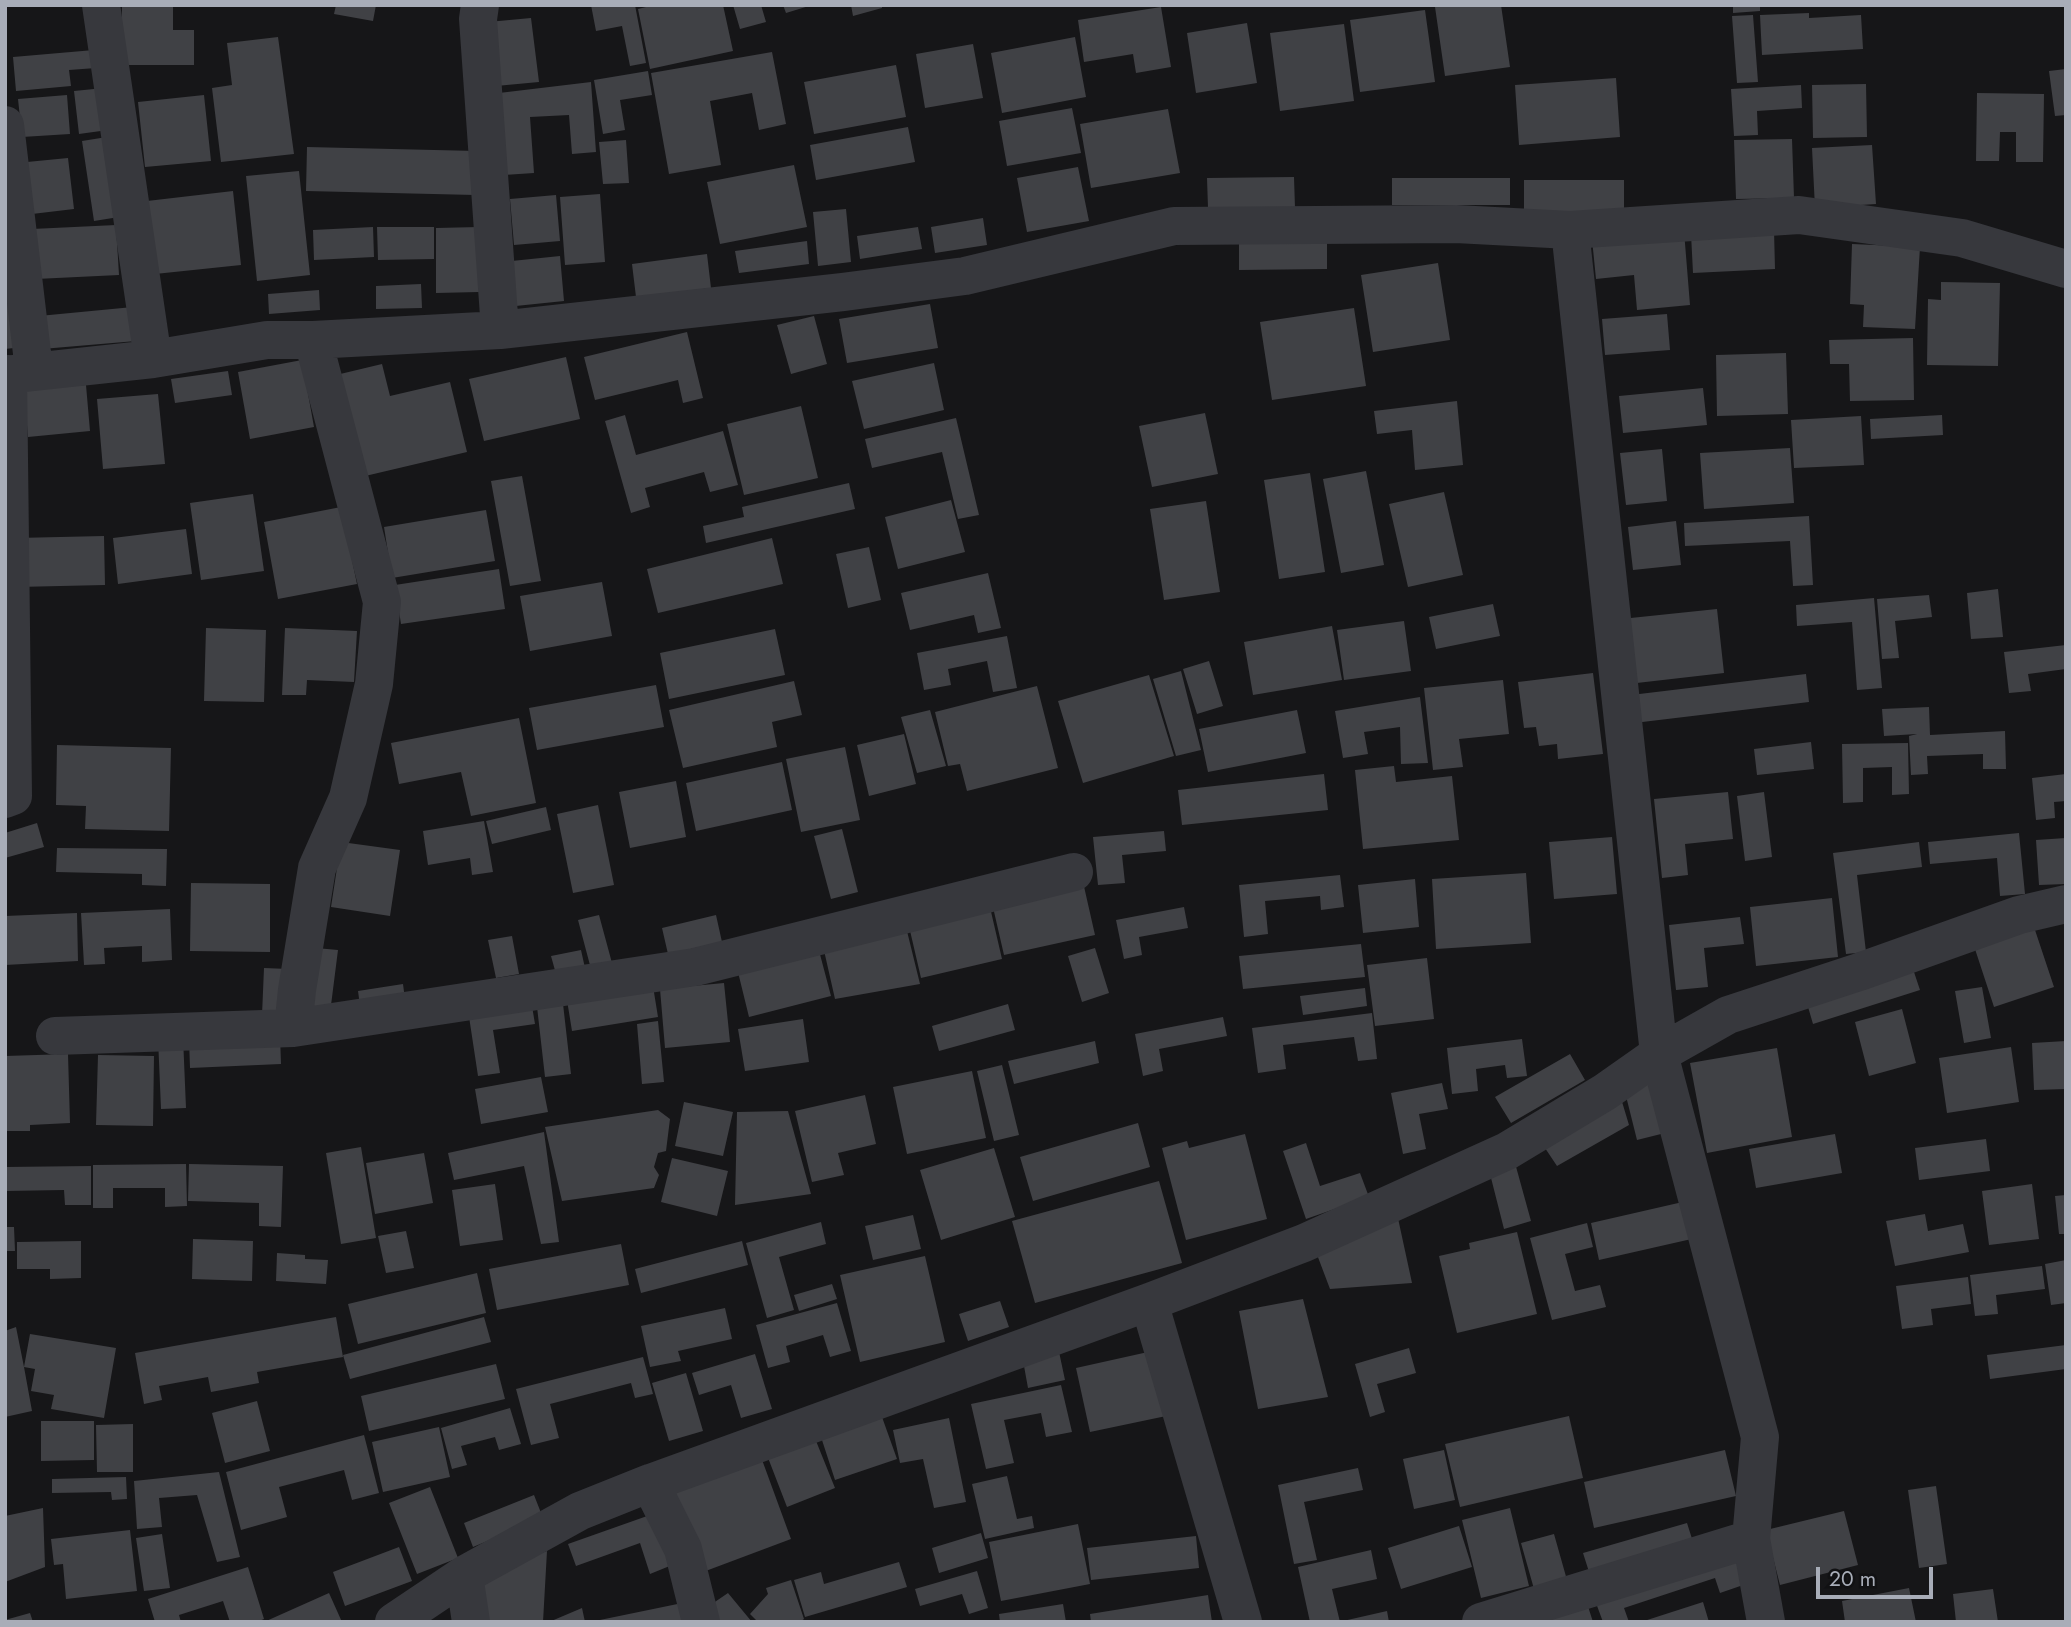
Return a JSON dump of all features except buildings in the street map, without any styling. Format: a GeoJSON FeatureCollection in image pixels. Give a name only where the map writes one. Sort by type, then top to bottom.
{"type":"FeatureCollection","features":[{"type":"Feature","properties":{"kind":"street"},"geometry":{"type":"LineString","coordinates":[[102,5],[152,359]]}},
{"type":"Feature","properties":{"kind":"street"},"geometry":{"type":"LineString","coordinates":[[480,5],[478,19],[500,330]]}},
{"type":"Feature","properties":{"kind":"street"},"geometry":{"type":"LineString","coordinates":[[5,125],[16,373],[13,796],[5,799]]}},
{"type":"Feature","properties":{"kind":"street"},"geometry":{"type":"LineString","coordinates":[[16,373],[152,359],[267,340],[500,330],[965,276],[1174,226],[1456,224],[1570,230],[1799,215],[1962,238],[2066,269]]}},
{"type":"Feature","properties":{"kind":"street"},"geometry":{"type":"LineString","coordinates":[[1570,230],[1659,1054],[1760,1437],[1751,1539],[1766,1622]]}},
{"type":"Feature","properties":{"kind":"street"},"geometry":{"type":"LineString","coordinates":[[293,1028],[317,868],[348,798],[374,684],[382,602],[313,340]]}},
{"type":"Feature","properties":{"kind":"street"},"geometry":{"type":"LineString","coordinates":[[55,1036],[293,1028],[695,967],[1074,872]]}},
{"type":"Feature","properties":{"kind":"street"},"geometry":{"type":"LineString","coordinates":[[394,1622],[464,1574],[580,1511],[1304,1243],[1507,1151],[1605,1092],[1659,1054],[1728,1015],[2019,915],[2066,904]]}},
{"type":"Feature","properties":{"kind":"street"},"geometry":{"type":"LineString","coordinates":[[1149,1302],[1243,1622]]}},
{"type":"Feature","properties":{"kind":"street"},"geometry":{"type":"LineString","coordinates":[[650,1483],[683,1549],[701,1622]]}},
{"type":"Feature","properties":{"kind":"street"},"geometry":{"type":"LineString","coordinates":[[1481,1622],[1751,1539]]}},
{"type":"Feature","properties":{"kind":"street"},"geometry":{"type":"LineString","coordinates":[[464,1574],[471,1622]]}}]}
